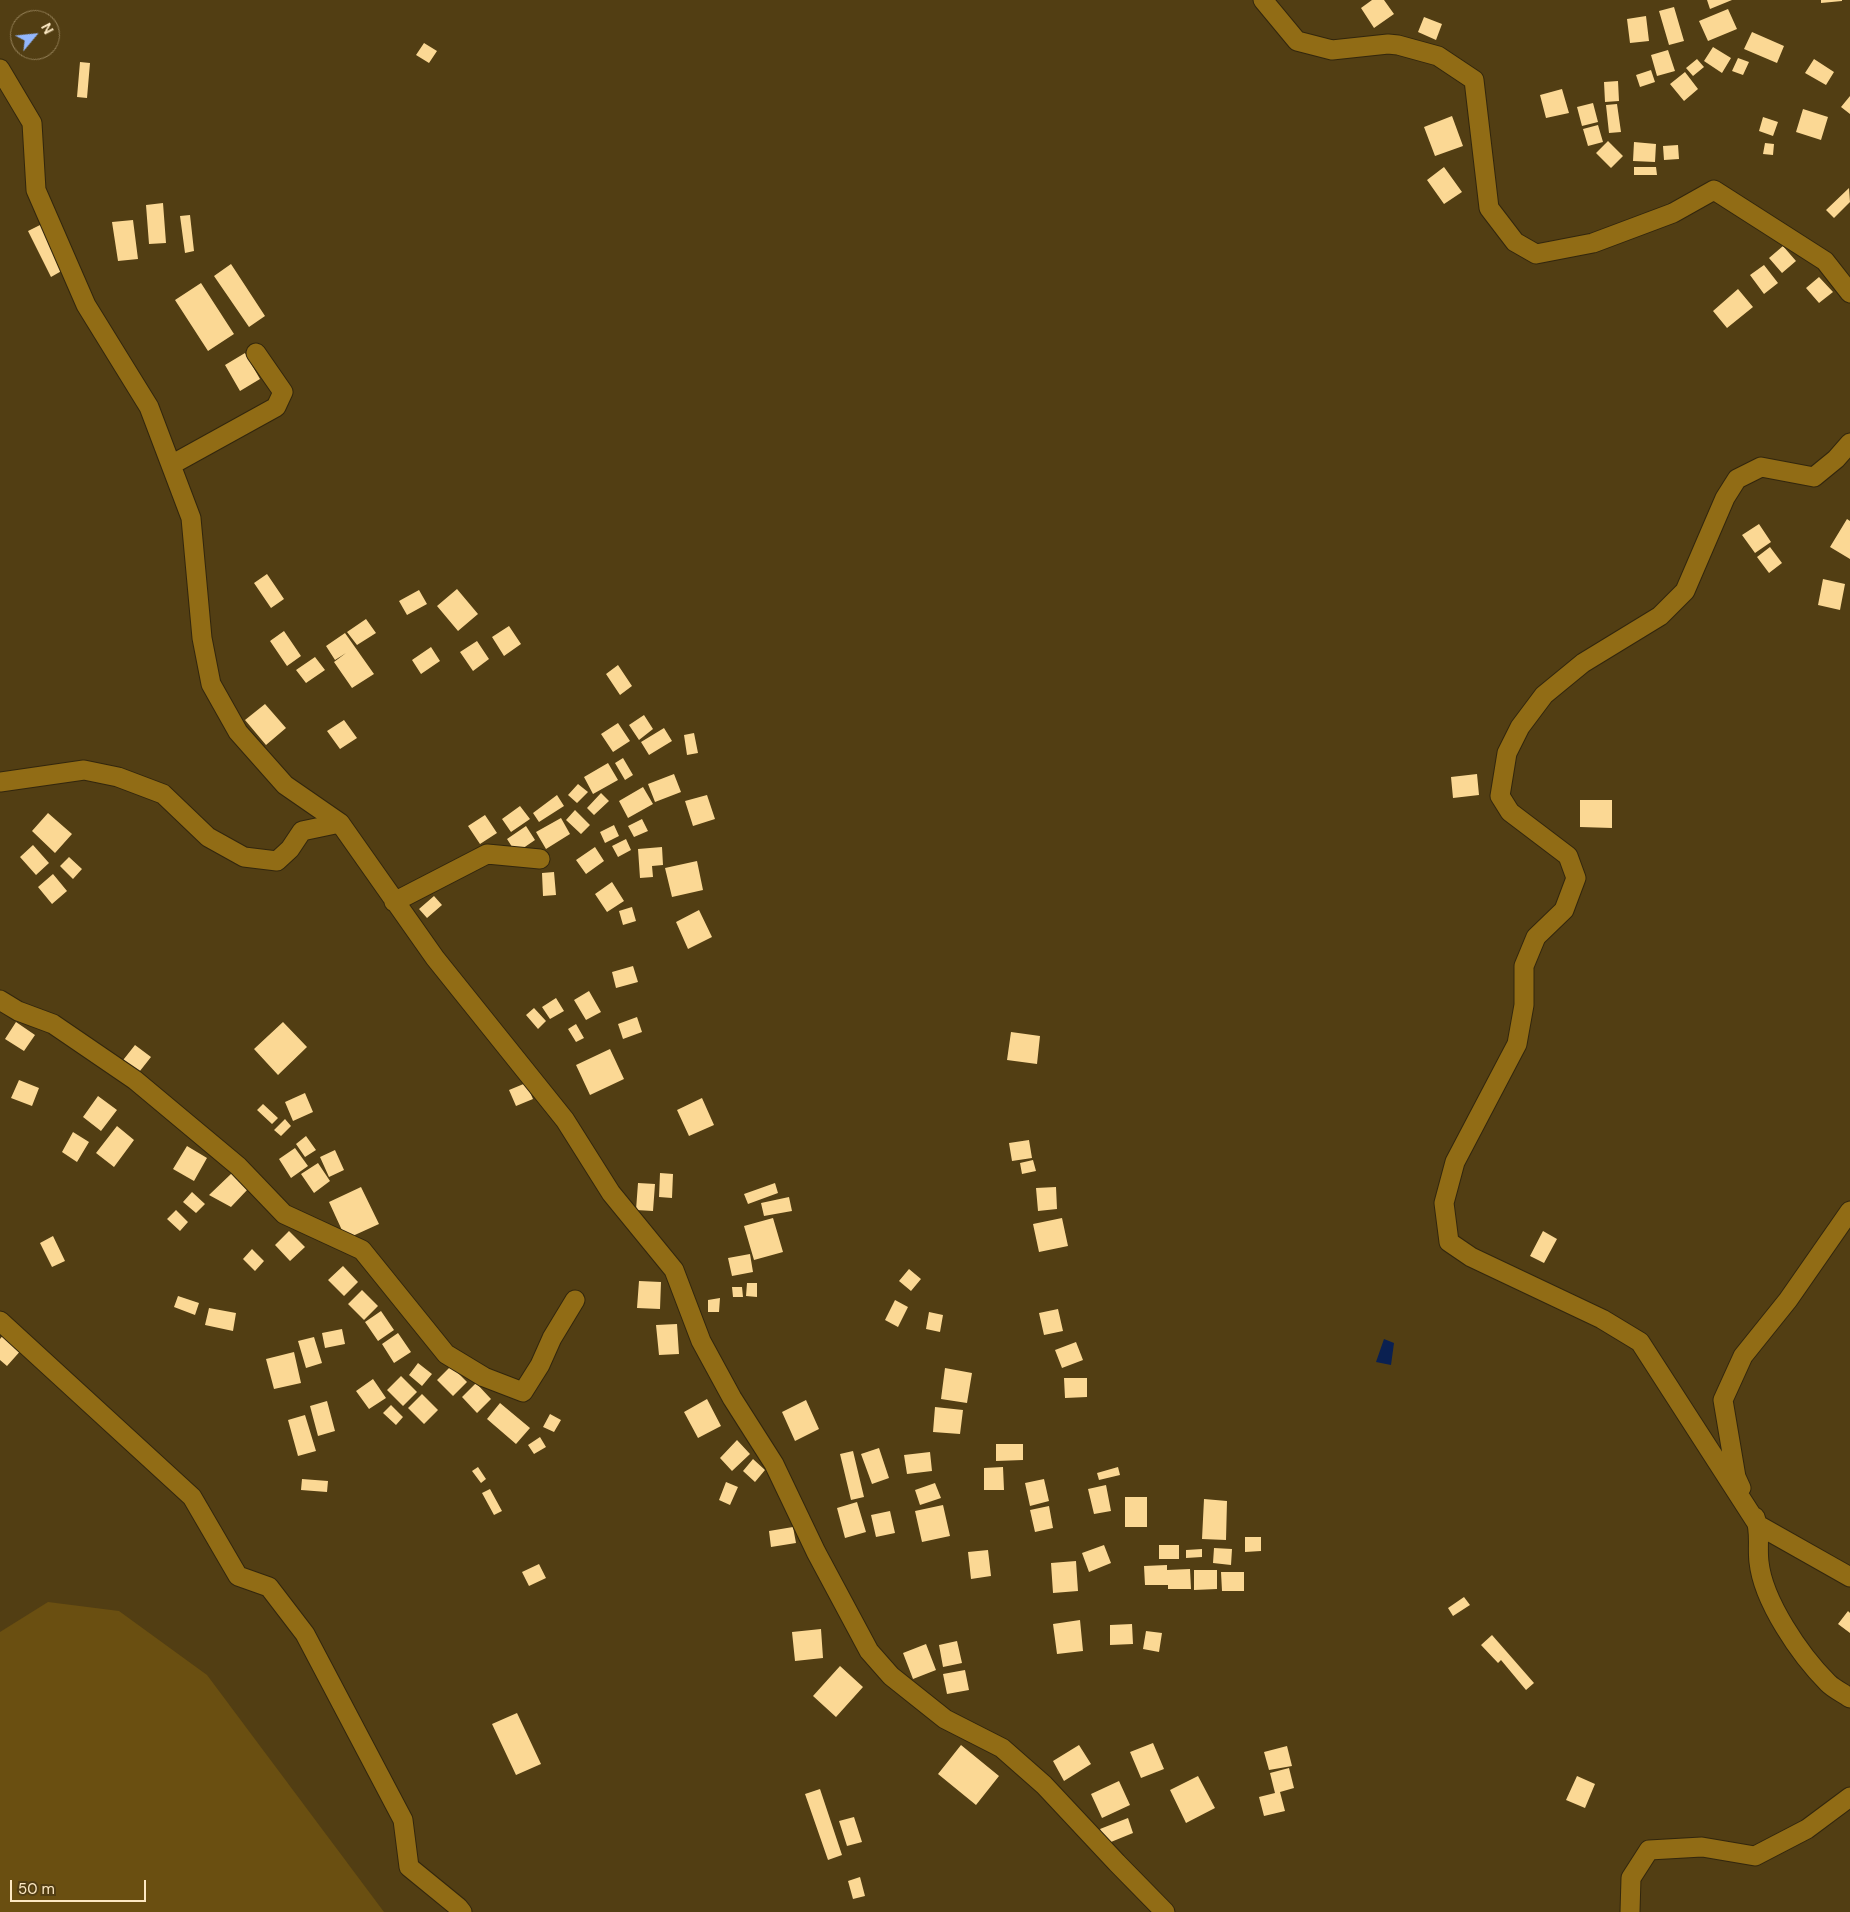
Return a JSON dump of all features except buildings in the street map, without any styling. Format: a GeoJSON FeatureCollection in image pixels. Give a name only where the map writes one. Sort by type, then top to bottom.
{"type":"FeatureCollection","features":[{"type":"Feature","properties":{"kind":"street"},"geometry":{"type":"LineString","coordinates":[[1263,0],[1297,41],[1332,50],[1388,44],[1398,45],[1438,56],[1474,80],[1489,208],[1515,242],[1536,254],[1593,243],[1673,213],[1714,190],[1825,261],[1850,293]]}},
{"type":"Feature","properties":{"kind":"street"},"geometry":{"type":"LineString","coordinates":[[0,69],[32,123],[36,190],[86,305],[149,408],[191,518],[202,638],[211,684],[238,732],[284,785],[340,823],[435,958],[565,1120],[611,1193],[674,1270],[700,1341],[732,1398],[774,1464],[816,1552],[869,1651],[891,1676],[945,1719],[1002,1748],[1044,1785],[1166,1912]]}},
{"type":"Feature","properties":{"kind":"street"},"geometry":{"type":"LineString","coordinates":[[171,465],[276,407],[283,392],[256,353]]}},
{"type":"Feature","properties":{"kind":"street"},"geometry":{"type":"LineString","coordinates":[[1850,443],[1836,459],[1814,476],[1761,467],[1737,479],[1725,498],[1685,591],[1660,616],[1583,663],[1544,695],[1520,727],[1507,753],[1500,796],[1510,812],[1568,856],[1576,878],[1564,910],[1536,937],[1524,966],[1524,1005],[1517,1044],[1455,1162],[1444,1203],[1450,1242],[1470,1257],[1602,1319],[1640,1342],[1758,1525],[1850,1577]]}},
{"type":"Feature","properties":{"kind":"street"},"geometry":{"type":"LineString","coordinates":[[0,782],[84,770],[118,777],[163,794],[208,837],[244,857],[277,862],[290,849],[302,831],[340,823]]}},
{"type":"Feature","properties":{"kind":"street"},"geometry":{"type":"LineString","coordinates":[[394,902],[487,854],[540,859]]}},
{"type":"Feature","properties":{"kind":"street"},"geometry":{"type":"LineString","coordinates":[[0,1000],[18,1011],[53,1024],[135,1080],[238,1166],[284,1214],[362,1250],[446,1354],[484,1378],[523,1392],[540,1365],[552,1338],[575,1300]]}},
{"type":"Feature","properties":{"kind":"street"},"geometry":{"type":"LineString","coordinates":[[1850,1211],[1788,1300],[1743,1356],[1723,1400],[1736,1477],[1758,1525],[1759,1562],[1766,1593],[1799,1650],[1829,1684],[1850,1698]]}},
{"type":"Feature","properties":{"kind":"street"},"geometry":{"type":"LineString","coordinates":[[0,1321],[192,1497],[238,1576],[269,1587],[305,1634],[403,1820],[409,1867],[462,1912]]}},
{"type":"Feature","properties":{"kind":"street"},"geometry":{"type":"LineString","coordinates":[[1630,1912],[1630,1878],[1649,1850],[1702,1846],[1755,1856],[1807,1829],[1850,1797]]}},
{"type":"Feature","properties":{"kind":"shaded area"},"geometry":{"type":"Polygon","coordinates":[[[48,1602],[119,1611],[207,1675],[384,1912],[0,1912],[0,1632],[48,1602]]]}},
{"type":"Feature","properties":{"kind":"water"},"geometry":{"type":"Polygon","coordinates":[[[1384,1339],[1394,1343],[1391,1365],[1376,1362],[1384,1339]]]}}]}
